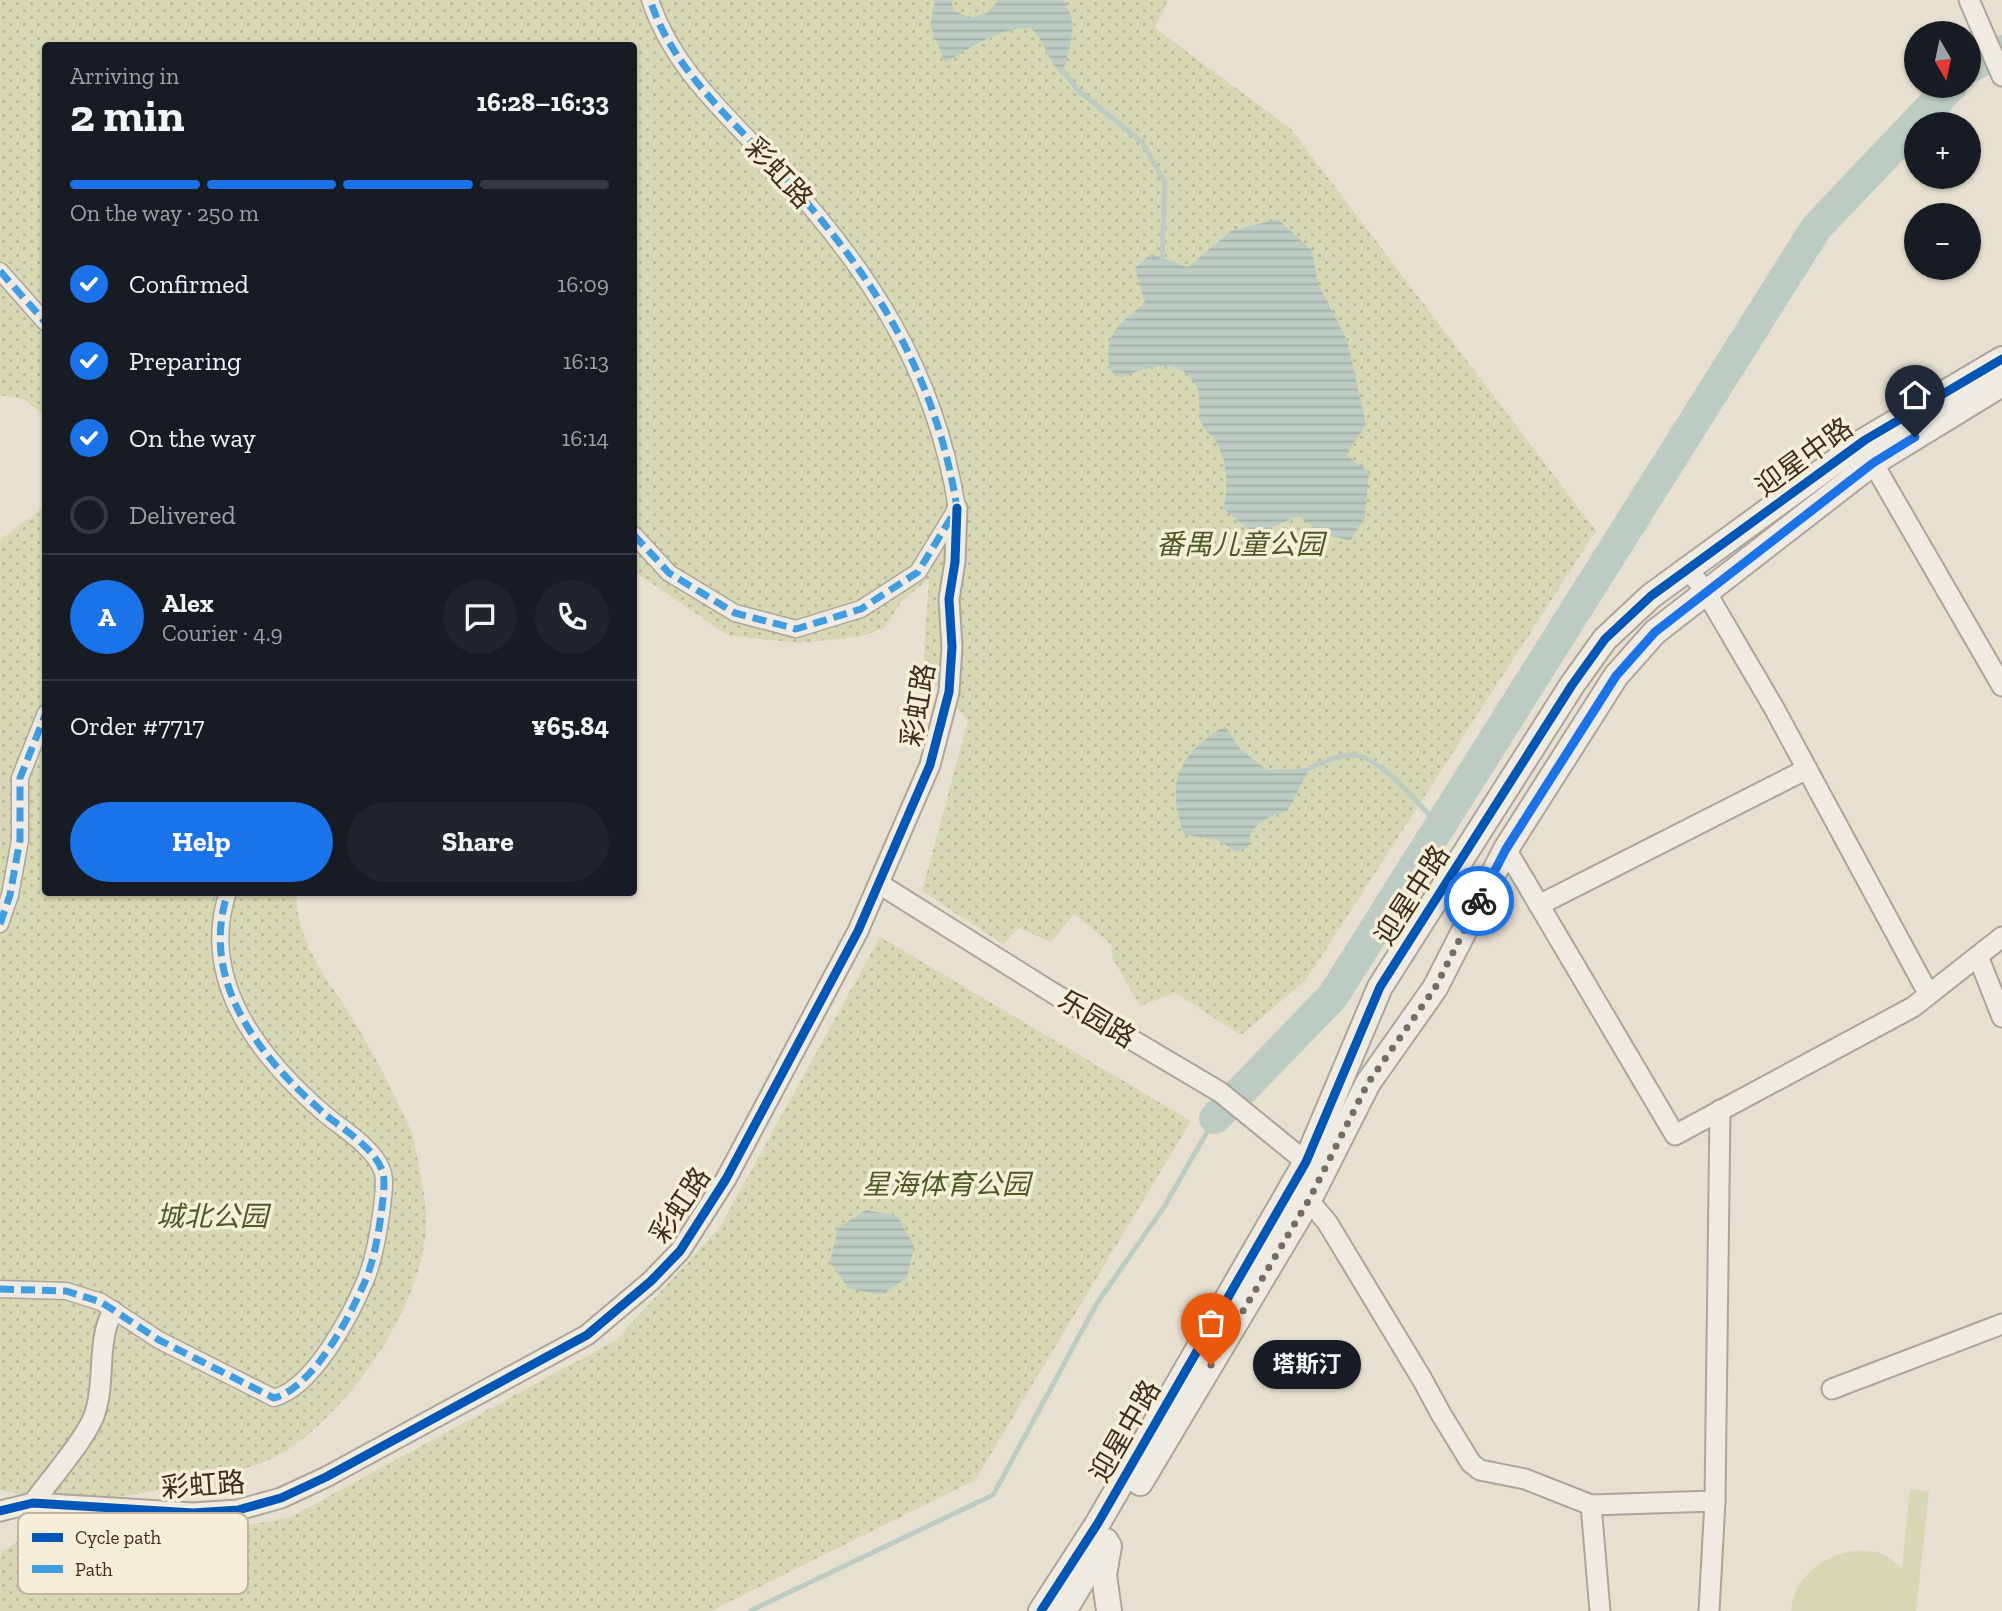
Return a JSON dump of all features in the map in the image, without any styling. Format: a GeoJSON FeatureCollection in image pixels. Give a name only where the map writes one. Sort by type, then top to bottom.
{"type":"FeatureCollection","features":[{"type":"Feature","properties":{"kind":"street","name":"彩虹路"},"geometry":{"type":"LineString","coordinates":[[0,1504],[193,1513],[237,1510],[281,1498],[326,1477],[587,1335],[651,1281],[680,1251],[704,1218],[881,885],[930,765],[950,692],[952,647],[949,599],[955,562],[957,508],[940,432],[916,366],[895,322],[849,253],[802,196],[691,78],[665,37],[650,0]]}},
{"type":"Feature","properties":{"kind":"street"},"geometry":{"type":"LineString","coordinates":[[1969,0],[2002,76]]}},
{"type":"Feature","properties":{"kind":"street"},"geometry":{"type":"LineString","coordinates":[[0,271],[42,318]]}},
{"type":"Feature","properties":{"kind":"street","name":"迎星中路"},"geometry":{"type":"LineString","coordinates":[[1054,1608],[1112,1531],[1301,1192],[1306,1162],[1380,987],[1572,685],[1605,639],[1651,596],[1865,440],[2002,359]]}},
{"type":"Feature","properties":{"kind":"street","name":"迎星中路"},"geometry":{"type":"LineString","coordinates":[[1054,1608],[1098,1523],[1368,1083],[1435,988],[1506,849],[1616,676],[1655,632],[1873,463],[1976,378],[2002,367]]}},
{"type":"Feature","properties":{"kind":"street","name":"迎星中路"},"geometry":{"type":"LineString","coordinates":[[1688,569],[1873,463],[2002,384]]}},
{"type":"Feature","properties":{"kind":"street"},"geometry":{"type":"LineString","coordinates":[[1873,463],[2002,683]]}},
{"type":"Feature","properties":{"kind":"street"},"geometry":{"type":"LineString","coordinates":[[637,538],[669,573],[735,613],[796,629],[861,610],[918,572],[957,508]]}},
{"type":"Feature","properties":{"kind":"street"},"geometry":{"type":"LineString","coordinates":[[1688,569],[1706,592],[1807,769],[1928,993]]}},
{"type":"Feature","properties":{"kind":"street"},"geometry":{"type":"LineString","coordinates":[[0,924],[10,895],[20,840],[20,778],[42,723]]}},
{"type":"Feature","properties":{"kind":"street"},"geometry":{"type":"LineString","coordinates":[[1539,905],[1807,769]]}},
{"type":"Feature","properties":{"kind":"street"},"geometry":{"type":"LineString","coordinates":[[1506,849],[1675,1135],[1913,1007],[2002,937]]}},
{"type":"Feature","properties":{"kind":"street","name":"乐园路"},"geometry":{"type":"LineString","coordinates":[[881,885],[1053,993],[1220,1092],[1306,1162]]}},
{"type":"Feature","properties":{"kind":"street"},"geometry":{"type":"LineString","coordinates":[[0,1289],[66,1291],[101,1302],[188,1355],[274,1398],[285,1395],[308,1376],[352,1310],[367,1277],[380,1220],[383,1171],[368,1149],[276,1068],[256,1041],[220,965],[219,920],[227,896]]}},
{"type":"Feature","properties":{"kind":"street"},"geometry":{"type":"LineString","coordinates":[[1978,956],[2002,1017]]}},
{"type":"Feature","properties":{"kind":"street"},"geometry":{"type":"LineString","coordinates":[[1709,1611],[1715,1502],[1720,1110]]}},
{"type":"Feature","properties":{"kind":"street"},"geometry":{"type":"LineString","coordinates":[[1301,1192],[1416,1368],[1471,1462],[1480,1470],[1525,1479],[1591,1505],[1715,1502]]}},
{"type":"Feature","properties":{"kind":"street"},"geometry":{"type":"LineString","coordinates":[[28,1504],[94,1416],[102,1384],[104,1331],[113,1311]]}},
{"type":"Feature","properties":{"kind":"street"},"geometry":{"type":"LineString","coordinates":[[1832,1389],[2002,1324]]}},
{"type":"Feature","properties":{"kind":"street","name":"彩虹路"},"geometry":{"type":"LineString","coordinates":[[0,1511],[28,1504]]}},
{"type":"Feature","properties":{"kind":"street"},"geometry":{"type":"LineString","coordinates":[[1591,1505],[1600,1611]]}},
{"type":"Feature","properties":{"kind":"street"},"geometry":{"type":"LineString","coordinates":[[1109,1611],[1104,1575],[1112,1531]]}},
{"type":"Feature","properties":{"kind":"green space","name":"番禺儿童公园"},"geometry":{"type":"Polygon","coordinates":[[[0,0],[1168,0],[1155,28],[1291,129],[1596,531],[1306,980],[1241,1035],[1175,993],[1140,1006],[1113,959],[1111,944],[1074,914],[1051,942],[1019,928],[1003,944],[922,891],[968,721],[923,669],[929,579],[902,601],[884,628],[860,637],[798,643],[727,635],[637,573],[637,42],[42,42],[42,414],[23,399],[0,395],[0,0]]]}},
{"type":"Feature","properties":{"kind":"green space","name":"城北公园"},"geometry":{"type":"Polygon","coordinates":[[[42,508],[42,896],[296,896],[302,928],[314,958],[375,1057],[410,1128],[426,1211],[424,1244],[416,1277],[402,1311],[384,1345],[362,1376],[339,1405],[313,1430],[288,1450],[249,1467],[158,1490],[103,1499],[63,1499],[0,1490],[0,540],[42,508]]]}},
{"type":"Feature","properties":{"kind":"green space","name":"星海体育公园"},"geometry":{"type":"Polygon","coordinates":[[[880,937],[1191,1121],[975,1480],[711,1611],[0,1611],[0,1553],[18,1541],[18,1594],[248,1594],[248,1525],[291,1517],[616,1340],[720,1227],[880,937]]]}},
{"type":"Feature","properties":{"kind":"green space"},"geometry":{"type":"Polygon","coordinates":[[[1910,1489],[1929,1492],[1916,1611],[1791,1611],[1801,1582],[1812,1570],[1838,1554],[1870,1551],[1885,1555],[1902,1569],[1910,1489]]]}},
{"type":"Feature","properties":{"kind":"shaded area"},"geometry":{"type":"Polygon","coordinates":[[[935,0],[951,0],[954,11],[971,18],[989,12],[998,0],[1063,0],[1071,18],[1072,37],[1062,75],[1031,28],[997,35],[945,63],[930,25],[935,0]]]}},
{"type":"Feature","properties":{"kind":"shaded area"},"geometry":{"type":"Polygon","coordinates":[[[1278,219],[1312,251],[1318,284],[1347,340],[1366,424],[1346,455],[1369,472],[1365,517],[1350,541],[1322,533],[1298,516],[1255,535],[1224,509],[1226,483],[1223,458],[1216,441],[1202,424],[1197,387],[1190,377],[1172,367],[1162,366],[1140,370],[1120,378],[1110,370],[1109,347],[1115,330],[1145,303],[1135,268],[1151,254],[1188,267],[1231,231],[1278,219]]]}},
{"type":"Feature","properties":{"kind":"shaded area"},"geometry":{"type":"Polygon","coordinates":[[[1225,726],[1239,748],[1267,770],[1310,768],[1287,811],[1260,823],[1252,832],[1248,847],[1237,852],[1218,840],[1184,834],[1176,799],[1176,785],[1187,759],[1209,736],[1225,726]]]}},
{"type":"Feature","properties":{"kind":"shaded area"},"geometry":{"type":"Polygon","coordinates":[[[866,1210],[897,1216],[914,1246],[907,1278],[880,1295],[848,1288],[830,1262],[838,1228],[866,1210]]]}},
{"type":"Feature","properties":{"kind":"waterway"},"geometry":{"type":"LineString","coordinates":[[1981,61],[2002,51]]}},
{"type":"Feature","properties":{"kind":"waterway"},"geometry":{"type":"LineString","coordinates":[[1063,71],[1080,92],[1142,142],[1165,183],[1162,259]]}},
{"type":"Feature","properties":{"kind":"waterway"},"geometry":{"type":"LineString","coordinates":[[1215,1118],[1333,996],[1816,228],[1940,98]]}},
{"type":"Feature","properties":{"kind":"waterway"},"geometry":{"type":"LineString","coordinates":[[1310,768],[1343,756],[1363,757],[1383,769],[1440,826]]}},
{"type":"Feature","properties":{"kind":"waterway"},"geometry":{"type":"LineString","coordinates":[[750,1611],[993,1495],[1097,1303],[1164,1207],[1215,1118]]}},
{"type":"Feature","properties":{"kind":"marked path"},"geometry":{"type":"LineString","coordinates":[[637,538],[669,573],[735,613],[796,629],[861,609],[918,572],[957,508],[947,458],[933,410],[915,366],[893,324],[868,283],[810,206],[687,70],[660,25],[650,0]]}},
{"type":"Feature","properties":{"kind":"marked path"},"geometry":{"type":"LineString","coordinates":[[0,271],[42,318]]}},
{"type":"Feature","properties":{"kind":"marked path"},"geometry":{"type":"LineString","coordinates":[[0,924],[10,895],[20,840],[20,778],[42,723]]}},
{"type":"Feature","properties":{"kind":"marked path"},"geometry":{"type":"LineString","coordinates":[[0,1289],[66,1291],[101,1302],[159,1340],[274,1398],[303,1380],[341,1330],[372,1261],[382,1207],[382,1170],[365,1146],[326,1115],[279,1069],[241,1016],[229,987],[222,957],[221,925],[227,896]]}},
{"type":"Feature","properties":{"kind":"cycle path"},"geometry":{"type":"LineString","coordinates":[[1041,1611],[1098,1523],[1306,1162],[1380,987],[1572,685],[1605,639],[1651,596],[1865,440],[2002,359]]}},
{"type":"Feature","properties":{"kind":"cycle path"},"geometry":{"type":"LineString","coordinates":[[0,1511],[33,1503],[193,1513],[238,1510],[281,1498],[326,1477],[587,1335],[651,1281],[680,1251],[726,1179],[858,931],[930,765],[949,692],[952,647],[949,599],[955,562],[957,508]]}},
{"type":"Feature","properties":{"kind":"way so far"},"geometry":{"type":"LineString","coordinates":[[1211,1365],[1310,1198],[1368,1083],[1435,988],[1479,901]]}},
{"type":"Feature","properties":{"kind":"place","name":"塔斯汀"},"geometry":{"type":"Point","coordinates":[1211,1365]}},
{"type":"Feature","properties":{"kind":"route"},"geometry":{"type":"LineString","coordinates":[[1479,901],[1506,849],[1598,709],[1616,676],[1655,632],[1873,463],[1915,437]]}}]}
